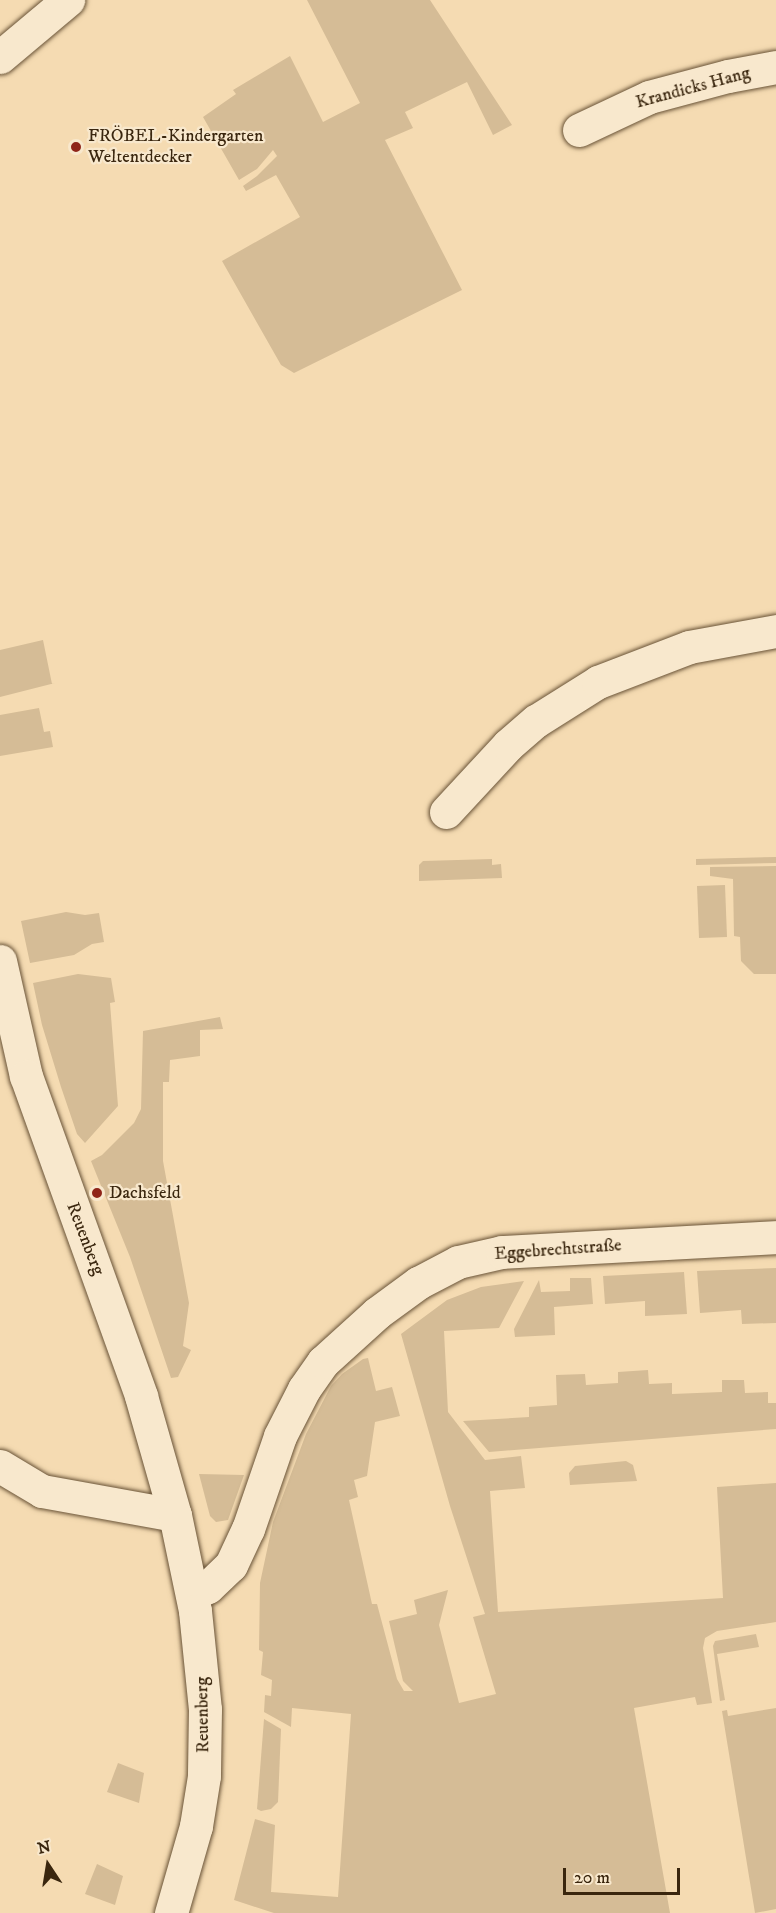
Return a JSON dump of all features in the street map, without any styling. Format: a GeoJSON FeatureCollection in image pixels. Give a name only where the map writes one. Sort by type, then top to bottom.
{"type":"FeatureCollection","features":[{"type":"Feature","properties":{"kind":"street"},"geometry":{"type":"LineString","coordinates":[[0,57],[68,0]]}},
{"type":"Feature","properties":{"kind":"street","name":"Krandicks Hang"},"geometry":{"type":"LineString","coordinates":[[579,130],[649,97],[728,76],[776,67]]}},
{"type":"Feature","properties":{"kind":"street"},"geometry":{"type":"LineString","coordinates":[[446,812],[508,745],[536,721],[598,682],[689,647],[776,632]]}},
{"type":"Feature","properties":{"kind":"street","name":"Reuenberg"},"geometry":{"type":"LineString","coordinates":[[0,961],[26,1076],[128,1356],[175,1515],[192,1594],[203,1674],[204,1766],[196,1826],[171,1913]]}},
{"type":"Feature","properties":{"kind":"street","name":"Eggebrechtstraße"},"geometry":{"type":"LineString","coordinates":[[192,1594],[208,1587],[231,1565],[248,1529],[280,1437],[311,1380],[342,1344],[418,1283],[458,1262],[502,1252],[776,1237]]}},
{"type":"Feature","properties":{"kind":"street"},"geometry":{"type":"LineString","coordinates":[[0,1466],[42,1491],[175,1515]]}},
{"type":"Feature","properties":{"kind":"shaded area"},"geometry":{"type":"Polygon","coordinates":[[[307,0],[430,0],[512,125],[493,135],[467,82],[405,112],[413,128],[385,140],[462,290],[294,373],[281,365],[222,261],[300,217],[276,175],[246,191],[243,186],[277,156],[273,150],[257,169],[239,180],[203,117],[236,94],[233,90],[290,56],[323,122],[360,103],[307,0]]]}},
{"type":"Feature","properties":{"kind":"shaded area"},"geometry":{"type":"Polygon","coordinates":[[[43,640],[52,684],[0,697],[0,650],[43,640]]]}},
{"type":"Feature","properties":{"kind":"shaded area"},"geometry":{"type":"Polygon","coordinates":[[[39,708],[44,732],[50,731],[53,747],[0,756],[0,715],[39,708]]]}},
{"type":"Feature","properties":{"kind":"shaded area"},"geometry":{"type":"Polygon","coordinates":[[[776,857],[776,863],[696,865],[696,859],[776,857]]]}},
{"type":"Feature","properties":{"kind":"shaded area"},"geometry":{"type":"Polygon","coordinates":[[[492,859],[492,865],[501,864],[502,878],[419,881],[419,865],[423,861],[492,859]]]}},
{"type":"Feature","properties":{"kind":"shaded area"},"geometry":{"type":"Polygon","coordinates":[[[776,866],[776,974],[754,974],[741,961],[740,937],[734,936],[733,879],[710,876],[710,867],[776,866]]]}},
{"type":"Feature","properties":{"kind":"shaded area"},"geometry":{"type":"Polygon","coordinates":[[[725,885],[727,937],[699,938],[697,886],[725,885]]]}},
{"type":"Feature","properties":{"kind":"shaded area"},"geometry":{"type":"Polygon","coordinates":[[[66,912],[85,915],[99,913],[104,942],[92,944],[74,955],[30,963],[21,921],[66,912]]]}},
{"type":"Feature","properties":{"kind":"shaded area"},"geometry":{"type":"Polygon","coordinates":[[[78,974],[111,978],[115,1002],[110,1003],[118,1106],[85,1143],[77,1134],[61,1087],[42,1025],[33,983],[78,974]]]}},
{"type":"Feature","properties":{"kind":"shaded area"},"geometry":{"type":"Polygon","coordinates":[[[220,1017],[223,1029],[200,1030],[200,1056],[170,1060],[169,1082],[163,1082],[163,1161],[189,1303],[183,1346],[191,1350],[178,1377],[171,1378],[130,1257],[91,1161],[102,1155],[134,1123],[141,1109],[143,1031],[220,1017]]]}},
{"type":"Feature","properties":{"kind":"shaded area"},"geometry":{"type":"Polygon","coordinates":[[[776,1268],[776,1323],[742,1324],[741,1310],[700,1313],[697,1271],[776,1268]]]}},
{"type":"Feature","properties":{"kind":"shaded area"},"geometry":{"type":"Polygon","coordinates":[[[684,1272],[687,1314],[645,1316],[645,1301],[605,1304],[603,1276],[684,1272]]]}},
{"type":"Feature","properties":{"kind":"shaded area"},"geometry":{"type":"Polygon","coordinates":[[[570,1278],[591,1278],[593,1304],[554,1307],[555,1335],[515,1337],[514,1329],[539,1280],[541,1292],[570,1291],[570,1278]]]}},
{"type":"Feature","properties":{"kind":"shaded area"},"geometry":{"type":"Polygon","coordinates":[[[524,1281],[499,1328],[444,1331],[448,1412],[485,1460],[521,1456],[525,1488],[490,1491],[498,1612],[723,1598],[717,1487],[776,1483],[776,1622],[717,1631],[705,1638],[703,1648],[712,1703],[697,1705],[695,1697],[634,1708],[670,1913],[274,1913],[234,1900],[255,1819],[275,1825],[271,1892],[338,1897],[351,1714],[292,1708],[291,1727],[264,1712],[265,1695],[271,1696],[272,1680],[261,1675],[263,1652],[259,1650],[260,1583],[273,1522],[306,1434],[331,1386],[342,1374],[363,1359],[368,1358],[376,1391],[392,1387],[400,1416],[375,1422],[367,1476],[354,1480],[358,1497],[349,1500],[372,1604],[377,1604],[397,1679],[404,1691],[413,1691],[403,1681],[389,1621],[417,1614],[414,1600],[448,1590],[439,1625],[459,1703],[496,1694],[473,1617],[485,1614],[450,1506],[401,1334],[447,1300],[481,1287],[524,1281]]]}},
{"type":"Feature","properties":{"kind":"shaded area"},"geometry":{"type":"Polygon","coordinates":[[[648,1370],[649,1384],[672,1383],[672,1394],[722,1392],[722,1380],[744,1380],[745,1393],[768,1392],[768,1403],[776,1403],[776,1429],[489,1452],[463,1421],[529,1417],[529,1407],[557,1405],[556,1375],[585,1374],[586,1385],[618,1383],[618,1372],[648,1370]]]}},
{"type":"Feature","properties":{"kind":"shaded area"},"geometry":{"type":"Polygon","coordinates":[[[626,1461],[633,1465],[637,1481],[570,1485],[569,1473],[575,1466],[626,1461]]]}},
{"type":"Feature","properties":{"kind":"shaded area"},"geometry":{"type":"Polygon","coordinates":[[[199,1474],[244,1475],[228,1520],[216,1522],[210,1516],[199,1474]]]}},
{"type":"Feature","properties":{"kind":"shaded area"},"geometry":{"type":"Polygon","coordinates":[[[756,1634],[759,1647],[717,1654],[725,1700],[720,1701],[713,1646],[715,1641],[756,1634]]]}},
{"type":"Feature","properties":{"kind":"shaded area"},"geometry":{"type":"Polygon","coordinates":[[[776,1708],[776,1909],[755,1913],[722,1711],[727,1710],[728,1716],[776,1708]]]}},
{"type":"Feature","properties":{"kind":"shaded area"},"geometry":{"type":"Polygon","coordinates":[[[264,1719],[281,1729],[278,1802],[271,1809],[261,1811],[257,1809],[264,1719]]]}},
{"type":"Feature","properties":{"kind":"shaded area"},"geometry":{"type":"Polygon","coordinates":[[[118,1763],[144,1773],[139,1803],[107,1792],[118,1763]]]}},
{"type":"Feature","properties":{"kind":"shaded area"},"geometry":{"type":"Polygon","coordinates":[[[97,1864],[123,1876],[115,1905],[85,1894],[97,1864]]]}},
{"type":"Feature","properties":{"kind":"place","name":"FRÖBEL-Kindergarten Weltentdecker"},"geometry":{"type":"Point","coordinates":[76,147]}},
{"type":"Feature","properties":{"kind":"place","name":"Dachsfeld"},"geometry":{"type":"Point","coordinates":[97,1193]}}]}
